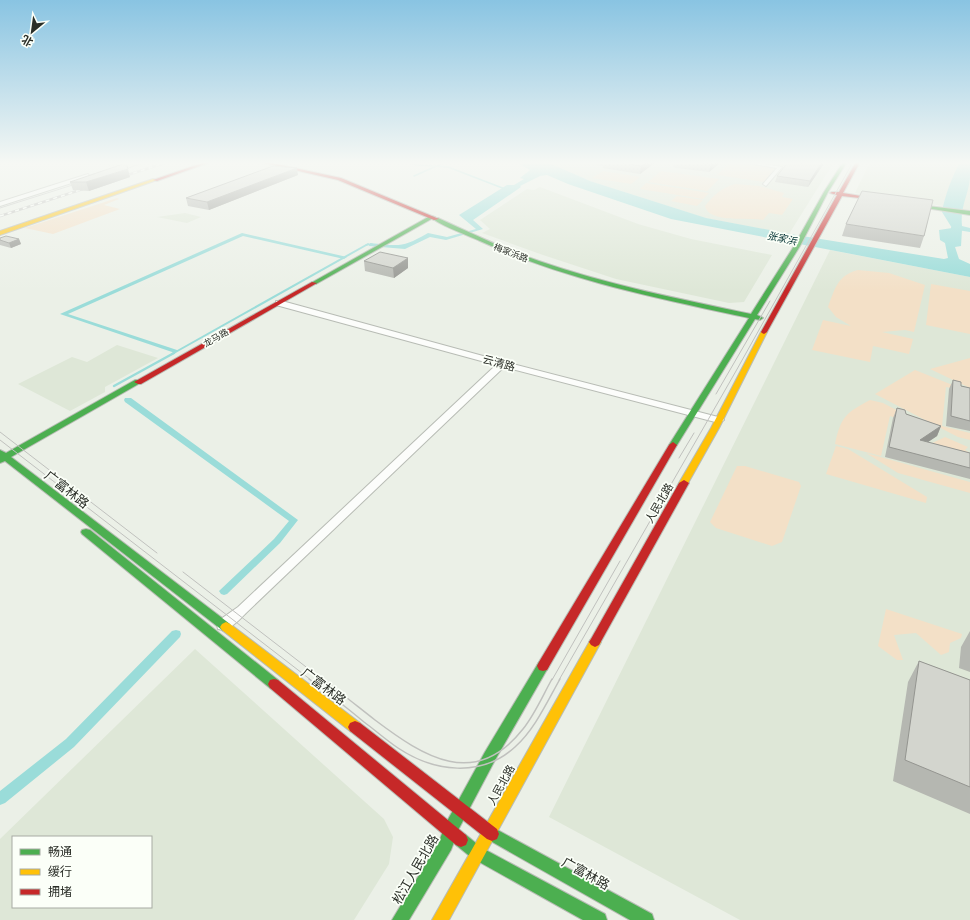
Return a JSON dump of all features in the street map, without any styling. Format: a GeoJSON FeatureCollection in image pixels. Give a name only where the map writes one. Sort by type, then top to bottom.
{"type":"FeatureCollection","features":[{"type":"Feature","properties":{"kind":"main road"},"geometry":{"type":"LineString","coordinates":[[0,228],[69,205]]}},
{"type":"Feature","properties":{"kind":"main road"},"geometry":{"type":"LineString","coordinates":[[0,233],[83,205]]}},
{"type":"Feature","properties":{"kind":"main road","name":"梅家浜路"},"geometry":{"type":"LineString","coordinates":[[402,205],[525,259],[619,287],[770,320]]}},
{"type":"Feature","properties":{"kind":"main road","name":"人民北路"},"geometry":{"type":"LineString","coordinates":[[462,808],[490,756],[692,413],[751,316],[804,235],[819,205]]}},
{"type":"Feature","properties":{"kind":"main road","name":"人民北路"},"geometry":{"type":"LineString","coordinates":[[477,852],[719,420],[770,320],[834,205]]}},
{"type":"Feature","properties":{"kind":"main road"},"geometry":{"type":"LineString","coordinates":[[915,205],[967,213]]}},
{"type":"Feature","properties":{"kind":"main road","name":"龙马路"},"geometry":{"type":"LineString","coordinates":[[1,459],[432,217]]}},
{"type":"Feature","properties":{"kind":"main road","name":"广富林路"},"geometry":{"type":"LineString","coordinates":[[1,459],[60,511]]}},
{"type":"Feature","properties":{"kind":"main road","name":"广富林路"},"geometry":{"type":"LineString","coordinates":[[1,459],[223,625],[462,808],[488,832],[646,920]]}},
{"type":"Feature","properties":{"kind":"main road","name":"广富林路"},"geometry":{"type":"LineString","coordinates":[[78,526],[213,633],[477,852],[599,920]]}},
{"type":"Feature","properties":{"kind":"main road","name":"松江人民北路"},"geometry":{"type":"LineString","coordinates":[[400,920],[446,845],[450,830],[462,808]]}},
{"type":"Feature","properties":{"kind":"main road"},"geometry":{"type":"LineString","coordinates":[[440,920],[477,852]]}},
{"type":"Feature","properties":{"kind":"street","name":"云清路"},"geometry":{"type":"LineString","coordinates":[[279,303],[502,364],[719,420]]}},
{"type":"Feature","properties":{"kind":"street"},"geometry":{"type":"LineString","coordinates":[[223,625],[242,610],[502,364]]}},
{"type":"Feature","properties":{"kind":"shaded area"},"geometry":{"type":"Polygon","coordinates":[[[96,205],[104,205],[120,209],[53,234],[25,228],[96,205]]]}},
{"type":"Feature","properties":{"kind":"shaded area"},"geometry":{"type":"Polygon","coordinates":[[[503,205],[587,205],[638,224],[691,239],[772,255],[744,302],[729,303],[616,279],[543,255],[482,233],[490,229],[480,220],[503,205]]]}},
{"type":"Feature","properties":{"kind":"shaded area"},"geometry":{"type":"Polygon","coordinates":[[[664,205],[807,205],[789,234],[705,218],[664,205]]]}},
{"type":"Feature","properties":{"kind":"shaded area"},"geometry":{"type":"Polygon","coordinates":[[[789,205],[782,215],[769,213],[763,220],[722,218],[708,212],[705,206],[789,205]]]}},
{"type":"Feature","properties":{"kind":"shaded area"},"geometry":{"type":"Polygon","coordinates":[[[936,205],[970,205],[970,210],[936,205]]]}},
{"type":"Feature","properties":{"kind":"shaded area"},"geometry":{"type":"Polygon","coordinates":[[[185,213],[201,217],[187,223],[157,217],[185,213]]]}},
{"type":"Feature","properties":{"kind":"shaded area"},"geometry":{"type":"Polygon","coordinates":[[[830,250],[970,277],[970,920],[740,920],[549,817],[830,250]]]}},
{"type":"Feature","properties":{"kind":"shaded area"},"geometry":{"type":"Polygon","coordinates":[[[858,270],[889,273],[925,285],[914,332],[905,330],[882,332],[913,339],[909,354],[873,346],[870,362],[812,350],[823,320],[851,326],[836,317],[828,307],[838,283],[846,275],[858,270]]]}},
{"type":"Feature","properties":{"kind":"shaded area"},"geometry":{"type":"Polygon","coordinates":[[[931,284],[970,291],[970,334],[926,325],[931,284]]]}},
{"type":"Feature","properties":{"kind":"shaded area"},"geometry":{"type":"Polygon","coordinates":[[[117,345],[158,358],[105,387],[105,392],[70,411],[18,384],[72,357],[87,362],[117,345]]]}},
{"type":"Feature","properties":{"kind":"shaded area"},"geometry":{"type":"Polygon","coordinates":[[[970,358],[970,388],[930,369],[970,358]]]}},
{"type":"Feature","properties":{"kind":"shaded area"},"geometry":{"type":"Polygon","coordinates":[[[915,370],[970,392],[946,387],[942,426],[970,433],[970,440],[958,437],[875,394],[915,370]]]}},
{"type":"Feature","properties":{"kind":"shaded area"},"geometry":{"type":"Polygon","coordinates":[[[870,400],[883,403],[939,432],[936,433],[890,416],[881,456],[835,444],[842,421],[855,408],[870,400]]]}},
{"type":"Feature","properties":{"kind":"shaded area"},"geometry":{"type":"Polygon","coordinates":[[[945,437],[968,447],[965,450],[970,453],[928,445],[945,437]]]}},
{"type":"Feature","properties":{"kind":"shaded area"},"geometry":{"type":"Polygon","coordinates":[[[836,446],[848,449],[927,497],[926,503],[826,474],[836,446]]]}},
{"type":"Feature","properties":{"kind":"shaded area"},"geometry":{"type":"Polygon","coordinates":[[[866,453],[970,482],[970,493],[898,473],[866,453]]]}},
{"type":"Feature","properties":{"kind":"shaded area"},"geometry":{"type":"Polygon","coordinates":[[[737,466],[745,466],[799,482],[801,486],[782,542],[772,546],[716,528],[710,522],[737,466]]]}},
{"type":"Feature","properties":{"kind":"shaded area"},"geometry":{"type":"Polygon","coordinates":[[[886,609],[962,634],[961,638],[950,643],[949,652],[941,655],[916,633],[894,635],[903,660],[897,660],[878,646],[886,609]]]}},
{"type":"Feature","properties":{"kind":"shaded area"},"geometry":{"type":"Polygon","coordinates":[[[195,649],[384,819],[393,837],[389,864],[354,920],[0,920],[0,839],[195,649]]]}},
{"type":"Feature","properties":{"kind":"water"},"geometry":{"type":"Polygon","coordinates":[[[475,205],[495,205],[473,220],[483,229],[446,240],[430,237],[405,249],[369,246],[370,243],[400,245],[406,244],[428,233],[447,237],[476,229],[459,215],[475,205]]]}},
{"type":"Feature","properties":{"kind":"water","name":"张家浜"},"geometry":{"type":"Polygon","coordinates":[[[630,205],[665,205],[706,218],[796,235],[944,259],[948,258],[945,243],[940,240],[939,230],[952,228],[942,212],[944,205],[964,205],[962,226],[970,228],[970,231],[962,230],[961,246],[955,247],[959,259],[970,264],[970,277],[671,219],[630,205]]]}},
{"type":"Feature","properties":{"kind":"building"},"geometry":{"type":"Polygon","coordinates":[[[855,205],[932,205],[924,236],[846,224],[855,205]]]}},
{"type":"Feature","properties":{"kind":"building"},"geometry":{"type":"Polygon","coordinates":[[[6,236],[19,239],[9,243],[0,240],[0,238],[6,236]]]}},
{"type":"Feature","properties":{"kind":"building"},"geometry":{"type":"Polygon","coordinates":[[[380,252],[408,258],[393,268],[364,261],[380,252]]]}},
{"type":"Feature","properties":{"kind":"building"},"geometry":{"type":"Polygon","coordinates":[[[953,380],[961,382],[961,386],[970,388],[970,421],[951,416],[953,380]]]}},
{"type":"Feature","properties":{"kind":"building"},"geometry":{"type":"Polygon","coordinates":[[[897,408],[905,410],[906,414],[941,426],[920,440],[970,453],[970,468],[889,447],[897,408]]]}},
{"type":"Feature","properties":{"kind":"building"},"geometry":{"type":"Polygon","coordinates":[[[919,661],[970,680],[970,787],[905,760],[919,661]]]}},
{"type":"Feature","properties":{"kind":"waterway"},"geometry":{"type":"LineString","coordinates":[[953,228],[970,231]]}},
{"type":"Feature","properties":{"kind":"waterway"},"geometry":{"type":"LineString","coordinates":[[175,351],[63,314],[242,234],[344,257]]}},
{"type":"Feature","properties":{"kind":"waterway"},"geometry":{"type":"LineString","coordinates":[[366,245],[372,244]]}},
{"type":"Feature","properties":{"kind":"waterway"},"geometry":{"type":"LineString","coordinates":[[172,354],[366,245]]}},
{"type":"Feature","properties":{"kind":"waterway"},"geometry":{"type":"LineString","coordinates":[[114,386],[174,353]]}},
{"type":"Feature","properties":{"kind":"waterway"},"geometry":{"type":"LineString","coordinates":[[128,400],[294,520],[277,541],[224,591]]}},
{"type":"Feature","properties":{"kind":"waterway"},"geometry":{"type":"LineString","coordinates":[[0,799],[70,743],[176,634]]}},
{"type":"Feature","properties":{"kind":"tram line"},"geometry":{"type":"LineString","coordinates":[[0,208],[10,205]]}},
{"type":"Feature","properties":{"kind":"tram line"},"geometry":{"type":"LineString","coordinates":[[559,680],[736,371],[829,205]]}},
{"type":"Feature","properties":{"kind":"tram line"},"geometry":{"type":"LineString","coordinates":[[716,394],[770,301]]}},
{"type":"Feature","properties":{"kind":"tram line"},"geometry":{"type":"LineString","coordinates":[[0,432],[157,553]]}},
{"type":"Feature","properties":{"kind":"tram line"},"geometry":{"type":"LineString","coordinates":[[679,458],[694,433]]}},
{"type":"Feature","properties":{"kind":"tram line"},"geometry":{"type":"LineString","coordinates":[[0,440],[311,680]]}},
{"type":"Feature","properties":{"kind":"tram line"},"geometry":{"type":"LineString","coordinates":[[552,680],[620,561]]}},
{"type":"Feature","properties":{"kind":"tram line"},"geometry":{"type":"LineString","coordinates":[[183,572],[323,680]]}},
{"type":"Feature","properties":{"kind":"tram line"},"geometry":{"type":"LineString","coordinates":[[309,679],[398,748],[427,762],[457,768],[487,764],[502,757],[515,747],[535,724],[560,679]]}},
{"type":"Feature","properties":{"kind":"tram line"},"geometry":{"type":"LineString","coordinates":[[322,679],[393,734],[412,746],[431,755],[449,761],[468,763],[487,759],[505,748],[523,729],[535,711],[552,679]]}},
{"type":"Feature","properties":{"kind":"railway"},"geometry":{"type":"LineString","coordinates":[[0,216],[34,205]]}},
{"type":"Feature","properties":{"kind":"traffic: fast"},"geometry":{"type":"LineString","coordinates":[[673,445],[797,246],[819,205]]}},
{"type":"Feature","properties":{"kind":"traffic: fast"},"geometry":{"type":"LineString","coordinates":[[913,205],[970,213]]}},
{"type":"Feature","properties":{"kind":"traffic: fast"},"geometry":{"type":"LineString","coordinates":[[314,283],[432,217]]}},
{"type":"Feature","properties":{"kind":"traffic: fast"},"geometry":{"type":"LineString","coordinates":[[436,219],[486,242],[536,262],[564,271],[647,294],[760,318]]}},
{"type":"Feature","properties":{"kind":"traffic: fast"},"geometry":{"type":"LineString","coordinates":[[0,460],[138,382]]}},
{"type":"Feature","properties":{"kind":"traffic: fast"},"geometry":{"type":"LineString","coordinates":[[0,453],[226,627]]}},
{"type":"Feature","properties":{"kind":"traffic: fast"},"geometry":{"type":"LineString","coordinates":[[86,532],[274,684]]}},
{"type":"Feature","properties":{"kind":"traffic: fast"},"geometry":{"type":"LineString","coordinates":[[400,920],[446,845],[450,830],[490,756],[543,666]]}},
{"type":"Feature","properties":{"kind":"traffic: fast"},"geometry":{"type":"LineString","coordinates":[[492,834],[646,920]]}},
{"type":"Feature","properties":{"kind":"traffic: fast"},"geometry":{"type":"LineString","coordinates":[[461,840],[477,853],[599,920]]}},
{"type":"Feature","properties":{"kind":"traffic: slow"},"geometry":{"type":"LineString","coordinates":[[0,233],[82,205]]}},
{"type":"Feature","properties":{"kind":"traffic: slow"},"geometry":{"type":"LineString","coordinates":[[684,483],[715,428],[764,332]]}},
{"type":"Feature","properties":{"kind":"traffic: slow"},"geometry":{"type":"LineString","coordinates":[[226,627],[355,727]]}},
{"type":"Feature","properties":{"kind":"traffic: slow"},"geometry":{"type":"LineString","coordinates":[[440,920],[595,642]]}},
{"type":"Feature","properties":{"kind":"traffic: jam"},"geometry":{"type":"LineString","coordinates":[[402,205],[436,219]]}},
{"type":"Feature","properties":{"kind":"traffic: jam"},"geometry":{"type":"LineString","coordinates":[[764,332],[834,205]]}},
{"type":"Feature","properties":{"kind":"traffic: jam"},"geometry":{"type":"LineString","coordinates":[[138,382],[314,283]]}},
{"type":"Feature","properties":{"kind":"traffic: jam"},"geometry":{"type":"LineString","coordinates":[[543,666],[673,445]]}},
{"type":"Feature","properties":{"kind":"traffic: jam"},"geometry":{"type":"LineString","coordinates":[[595,642],[684,483]]}},
{"type":"Feature","properties":{"kind":"traffic: jam"},"geometry":{"type":"LineString","coordinates":[[274,684],[461,840]]}},
{"type":"Feature","properties":{"kind":"traffic: jam"},"geometry":{"type":"LineString","coordinates":[[355,727],[492,834]]}}]}
